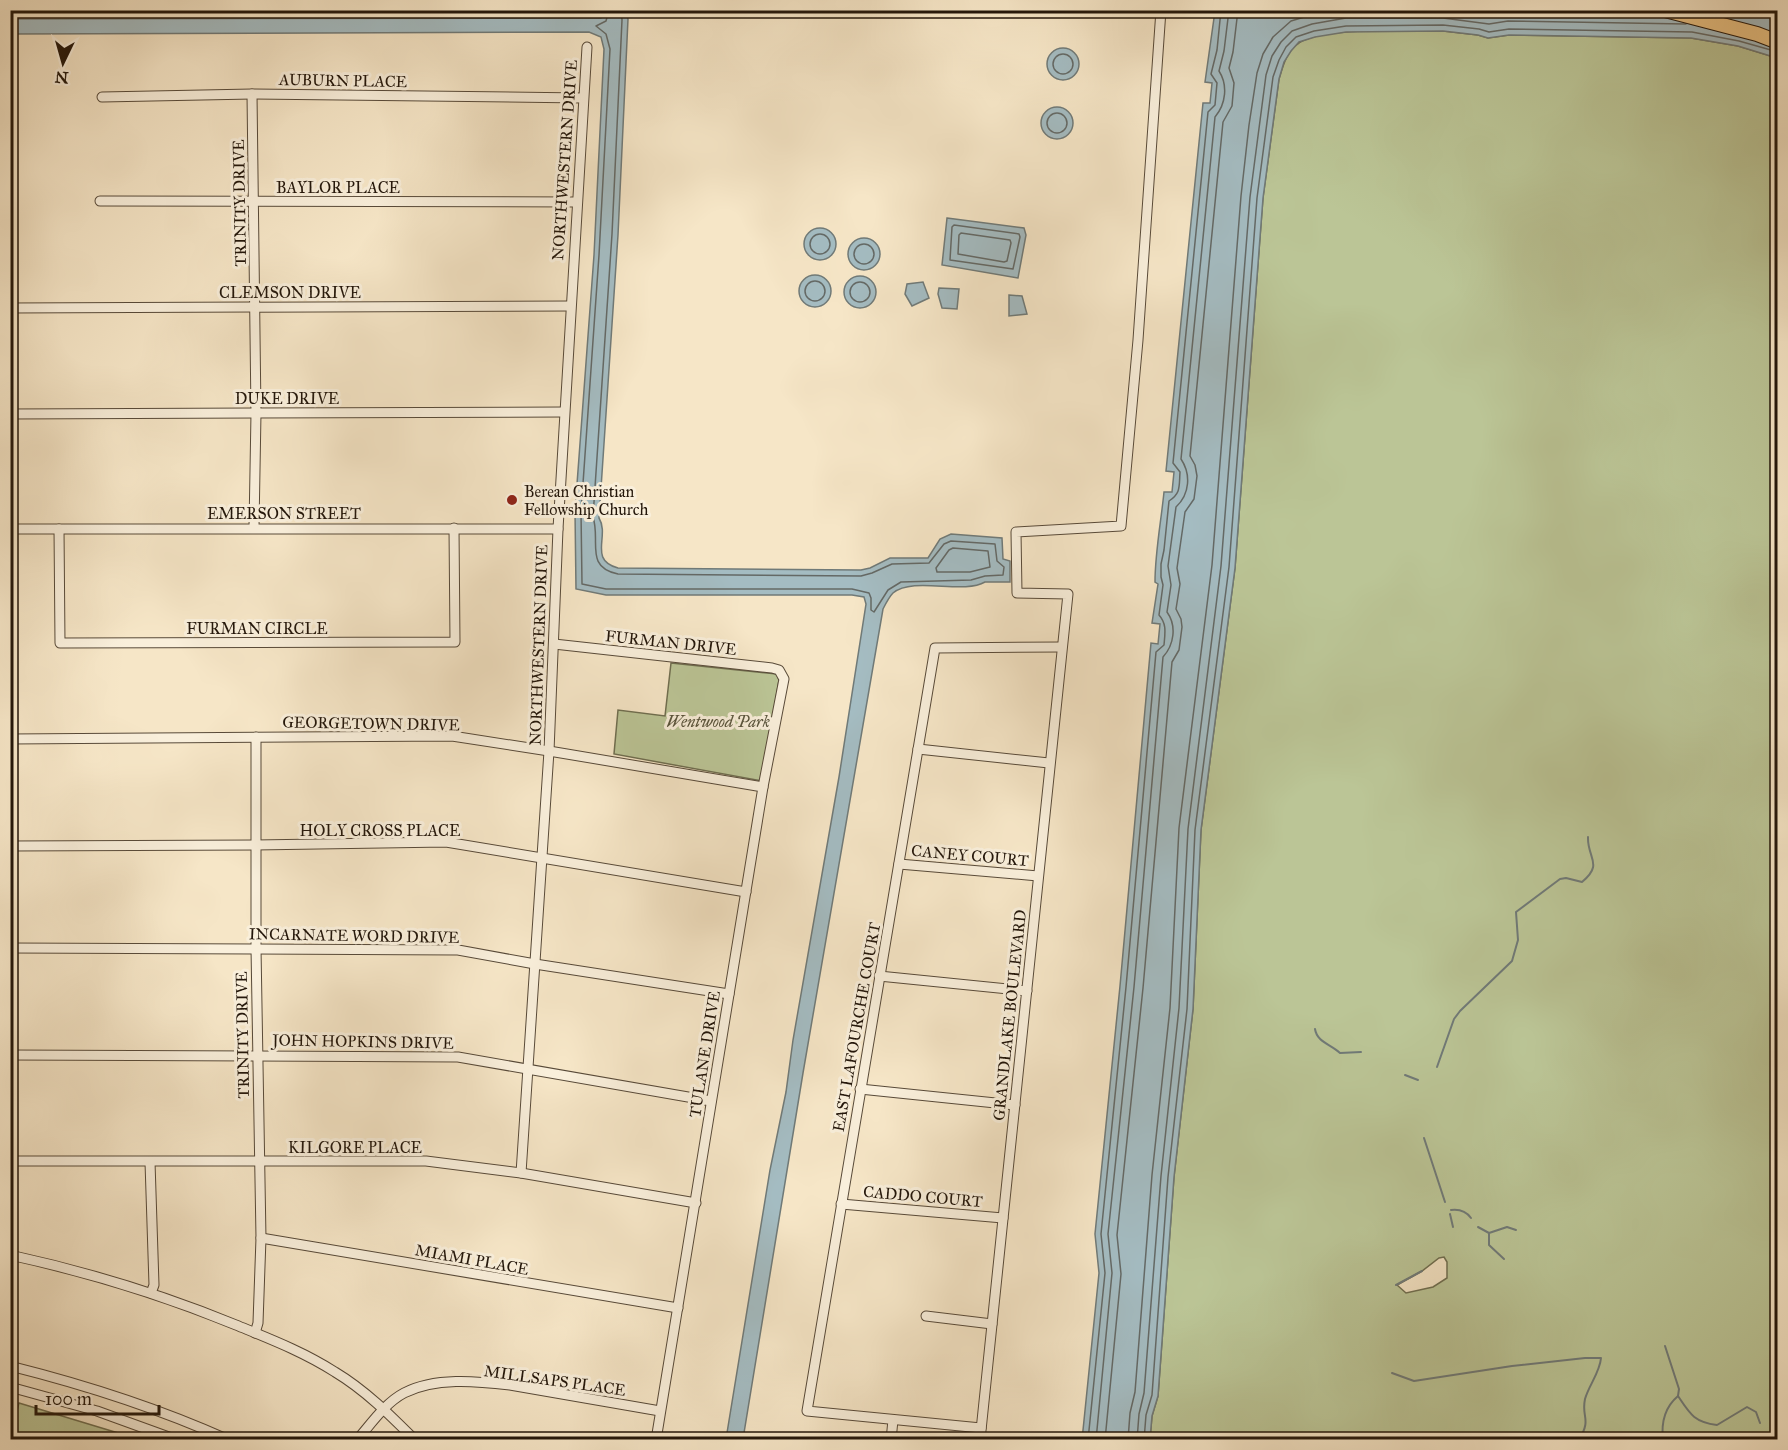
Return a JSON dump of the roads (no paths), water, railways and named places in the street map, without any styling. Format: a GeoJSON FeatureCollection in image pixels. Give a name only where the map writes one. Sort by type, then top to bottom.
{"type":"FeatureCollection","features":[{"type":"Feature","properties":{"kind":"highway"},"geometry":{"type":"LineString","coordinates":[[1665,10],[1757,34],[1778,42]]}},
{"type":"Feature","properties":{"kind":"street","name":"GRANDLAKE BOULEVARD"},"geometry":{"type":"LineString","coordinates":[[980,1440],[1068,594],[1017,593],[1016,532],[1120,526],[1137,340],[1161,10]]}},
{"type":"Feature","properties":{"kind":"street","name":"NORTHWESTERN DRIVE"},"geometry":{"type":"LineString","coordinates":[[520,1173],[549,751],[564,412],[587,47]]}},
{"type":"Feature","properties":{"kind":"street","name":"AUBURN PLACE"},"geometry":{"type":"LineString","coordinates":[[102,97],[252,94],[583,98]]}},
{"type":"Feature","properties":{"kind":"street","name":"TRINITY DRIVE"},"geometry":{"type":"LineString","coordinates":[[252,94],[256,413],[254,527]]}},
{"type":"Feature","properties":{"kind":"street","name":"BAYLOR PLACE"},"geometry":{"type":"LineString","coordinates":[[100,201],[576,202]]}},
{"type":"Feature","properties":{"kind":"street","name":"CLEMSON DRIVE"},"geometry":{"type":"LineString","coordinates":[[10,308],[570,306]]}},
{"type":"Feature","properties":{"kind":"street","name":"DUKE DRIVE"},"geometry":{"type":"LineString","coordinates":[[10,414],[564,412]]}},
{"type":"Feature","properties":{"kind":"street","name":"EMERSON STREET"},"geometry":{"type":"LineString","coordinates":[[10,529],[254,527],[558,529]]}},
{"type":"Feature","properties":{"kind":"street","name":"FURMAN CIRCLE"},"geometry":{"type":"LineString","coordinates":[[59,529],[60,643],[84,643],[455,642],[454,528]]}},
{"type":"Feature","properties":{"kind":"street","name":"FURMAN DRIVE"},"geometry":{"type":"LineString","coordinates":[[554,644],[772,668],[782,674]]}},
{"type":"Feature","properties":{"kind":"street","name":"EAST LAFOURCHE COURT"},"geometry":{"type":"LineString","coordinates":[[893,1420],[807,1412],[935,648],[1061,647]]}},
{"type":"Feature","properties":{"kind":"street","name":"TULANE DRIVE"},"geometry":{"type":"LineString","coordinates":[[656,1440],[763,787],[783,685],[782,674]]}},
{"type":"Feature","properties":{"kind":"street","name":"GEORGETOWN DRIVE"},"geometry":{"type":"LineString","coordinates":[[10,739],[452,736],[763,787]]}},
{"type":"Feature","properties":{"kind":"street","name":"TRINITY DRIVE"},"geometry":{"type":"LineString","coordinates":[[255,1332],[258,1323],[261,1238],[256,948],[256,737]]}},
{"type":"Feature","properties":{"kind":"street"},"geometry":{"type":"LineString","coordinates":[[918,750],[1049,763]]}},
{"type":"Feature","properties":{"kind":"street","name":"HOLY CROSS PLACE"},"geometry":{"type":"LineString","coordinates":[[10,846],[446,842],[746,892]]}},
{"type":"Feature","properties":{"kind":"street","name":"CANEY COURT"},"geometry":{"type":"LineString","coordinates":[[899,864],[1038,876]]}},
{"type":"Feature","properties":{"kind":"street","name":"INCARNATE WORD DRIVE"},"geometry":{"type":"LineString","coordinates":[[10,948],[458,950],[729,994]]}},
{"type":"Feature","properties":{"kind":"street"},"geometry":{"type":"LineString","coordinates":[[879,976],[1027,991]]}},
{"type":"Feature","properties":{"kind":"street","name":"JOHN HOPKINS DRIVE"},"geometry":{"type":"LineString","coordinates":[[10,1055],[458,1057],[711,1101]]}},
{"type":"Feature","properties":{"kind":"street"},"geometry":{"type":"LineString","coordinates":[[860,1089],[1015,1105]]}},
{"type":"Feature","properties":{"kind":"street","name":"KILGORE PLACE"},"geometry":{"type":"LineString","coordinates":[[10,1161],[426,1161],[520,1173],[696,1203]]}},
{"type":"Feature","properties":{"kind":"street"},"geometry":{"type":"LineString","coordinates":[[150,1162],[154,1285],[151,1293]]}},
{"type":"Feature","properties":{"kind":"street","name":"CADDO COURT"},"geometry":{"type":"LineString","coordinates":[[841,1203],[1003,1218]]}},
{"type":"Feature","properties":{"kind":"street","name":"MIAMI PLACE"},"geometry":{"type":"LineString","coordinates":[[261,1238],[678,1308]]}},
{"type":"Feature","properties":{"kind":"street"},"geometry":{"type":"LineString","coordinates":[[10,1255],[63,1267],[151,1293],[255,1332],[300,1352],[335,1371],[384,1409],[414,1440]]}},
{"type":"Feature","properties":{"kind":"street"},"geometry":{"type":"LineString","coordinates":[[926,1316],[992,1324]]}},
{"type":"Feature","properties":{"kind":"street"},"geometry":{"type":"LineString","coordinates":[[10,1366],[102,1391],[188,1422],[229,1440]]}},
{"type":"Feature","properties":{"kind":"street","name":"MILLSAPS PLACE"},"geometry":{"type":"LineString","coordinates":[[357,1440],[384,1409],[403,1394],[425,1386],[447,1383],[488,1383],[660,1411]]}},
{"type":"Feature","properties":{"kind":"street"},"geometry":{"type":"LineString","coordinates":[[10,1387],[97,1411],[177,1440]]}},
{"type":"Feature","properties":{"kind":"street"},"geometry":{"type":"LineString","coordinates":[[891,1440],[893,1420],[981,1428]]}},
{"type":"Feature","properties":{"kind":"water"},"geometry":{"type":"Polygon","coordinates":[[[604,11],[626,11],[628,19],[618,235],[599,518],[602,525],[601,547],[604,559],[618,568],[861,570],[890,558],[928,558],[940,539],[951,534],[1002,538],[1003,559],[1010,561],[1010,582],[985,582],[976,586],[964,587],[926,585],[902,588],[893,593],[883,609],[743,1439],[726,1439],[770,1170],[786,1092],[839,777],[866,604],[864,597],[852,595],[606,595],[576,589],[575,511],[594,255],[604,49],[601,37],[589,32],[10,34],[11,19],[601,18],[604,11]]]}},
{"type":"Feature","properties":{"kind":"water"},"geometry":{"type":"Polygon","coordinates":[[[1215,11],[1777,11],[1777,58],[1738,46],[1691,38],[1509,35],[1488,38],[1443,31],[1346,32],[1315,37],[1299,42],[1284,62],[1279,79],[1263,198],[1235,568],[1201,830],[1193,1009],[1174,1177],[1158,1396],[1152,1416],[1150,1439],[1082,1440],[1099,1273],[1095,1234],[1151,643],[1158,644],[1160,624],[1152,623],[1158,584],[1155,582],[1156,560],[1164,492],[1172,492],[1174,472],[1166,471],[1203,103],[1210,103],[1212,83],[1205,82],[1215,11]]]}},
{"type":"Feature","properties":{"kind":"water"},"geometry":{"type":"Polygon","coordinates":[[[1063,48],[1074,53],[1079,64],[1074,75],[1063,80],[1052,75],[1047,64],[1052,53],[1063,48]]]}},
{"type":"Feature","properties":{"kind":"water"},"geometry":{"type":"Polygon","coordinates":[[[1057,107],[1068,112],[1073,123],[1068,134],[1057,139],[1046,134],[1041,123],[1046,112],[1057,107]]]}},
{"type":"Feature","properties":{"kind":"water"},"geometry":{"type":"Polygon","coordinates":[[[947,218],[1024,228],[1026,235],[1018,278],[942,265],[947,218]]]}},
{"type":"Feature","properties":{"kind":"water"},"geometry":{"type":"Polygon","coordinates":[[[820,228],[831,233],[836,244],[831,255],[820,260],[809,255],[804,244],[809,233],[820,228]]]}},
{"type":"Feature","properties":{"kind":"water"},"geometry":{"type":"Polygon","coordinates":[[[864,238],[875,243],[880,254],[875,265],[864,270],[853,265],[848,254],[853,243],[864,238]]]}},
{"type":"Feature","properties":{"kind":"water"},"geometry":{"type":"Polygon","coordinates":[[[815,275],[826,280],[831,291],[826,302],[815,307],[804,302],[799,291],[804,280],[815,275]]]}},
{"type":"Feature","properties":{"kind":"water"},"geometry":{"type":"Polygon","coordinates":[[[860,276],[871,281],[876,292],[871,303],[860,308],[849,303],[844,292],[849,281],[860,276]]]}},
{"type":"Feature","properties":{"kind":"water"},"geometry":{"type":"Polygon","coordinates":[[[923,282],[929,298],[912,306],[905,294],[907,284],[923,282]]]}},
{"type":"Feature","properties":{"kind":"water"},"geometry":{"type":"Polygon","coordinates":[[[939,288],[959,289],[957,309],[942,308],[938,294],[939,288]]]}},
{"type":"Feature","properties":{"kind":"water"},"geometry":{"type":"Polygon","coordinates":[[[1009,295],[1022,296],[1027,314],[1009,316],[1009,295]]]}},
{"type":"Feature","properties":{"kind":"waterway"},"geometry":{"type":"LineString","coordinates":[[1437,1067],[1454,1019],[1512,961],[1518,940],[1516,912],[1560,879],[1566,878],[1582,882],[1589,876],[1593,861],[1588,837]]}},
{"type":"Feature","properties":{"kind":"waterway"},"geometry":{"type":"LineString","coordinates":[[1315,1029],[1321,1040],[1340,1053],[1361,1052]]}},
{"type":"Feature","properties":{"kind":"waterway"},"geometry":{"type":"LineString","coordinates":[[1405,1075],[1418,1080]]}},
{"type":"Feature","properties":{"kind":"waterway"},"geometry":{"type":"LineString","coordinates":[[1424,1138],[1445,1202]]}},
{"type":"Feature","properties":{"kind":"waterway"},"geometry":{"type":"LineString","coordinates":[[1451,1210],[1462,1211],[1471,1218]]}},
{"type":"Feature","properties":{"kind":"waterway"},"geometry":{"type":"LineString","coordinates":[[1450,1214],[1453,1227]]}},
{"type":"Feature","properties":{"kind":"waterway"},"geometry":{"type":"LineString","coordinates":[[1478,1227],[1489,1233],[1507,1227],[1516,1230]]}},
{"type":"Feature","properties":{"kind":"waterway"},"geometry":{"type":"LineString","coordinates":[[1489,1233],[1489,1245],[1504,1259]]}},
{"type":"Feature","properties":{"kind":"waterway"},"geometry":{"type":"LineString","coordinates":[[1396,1285],[1422,1271]]}},
{"type":"Feature","properties":{"kind":"waterway"},"geometry":{"type":"LineString","coordinates":[[1665,1346],[1679,1389],[1678,1396],[1693,1416],[1703,1422],[1717,1425],[1747,1407],[1756,1412],[1760,1423]]}},
{"type":"Feature","properties":{"kind":"waterway"},"geometry":{"type":"LineString","coordinates":[[1392,1373],[1414,1381],[1512,1366],[1601,1358],[1585,1399],[1586,1422],[1579,1440]]}},
{"type":"Feature","properties":{"kind":"waterway"},"geometry":{"type":"LineString","coordinates":[[1663,1440],[1665,1416],[1670,1405],[1678,1396]]}},
{"type":"Feature","properties":{"kind":"place","name":"Berean Christian Fellowship Church"},"geometry":{"type":"Point","coordinates":[512,500]}},
{"type":"Feature","properties":{"kind":"park label","name":"Wentwood Park"},"geometry":{"type":"Point","coordinates":[718,721]}}]}
